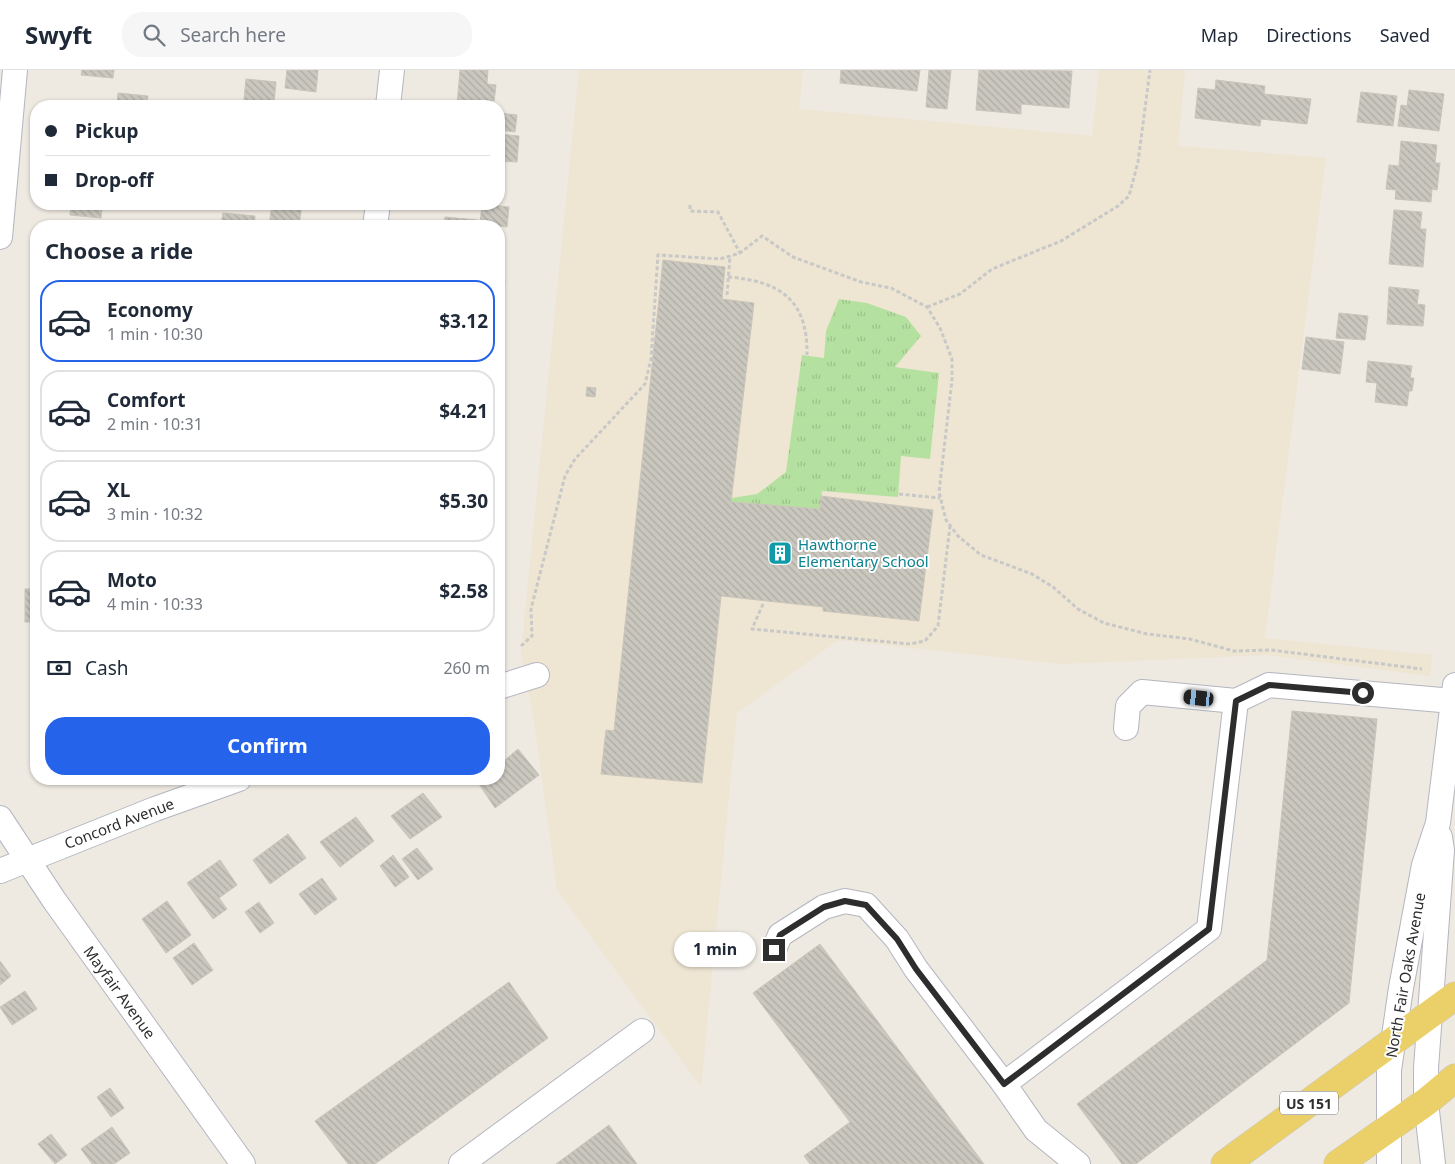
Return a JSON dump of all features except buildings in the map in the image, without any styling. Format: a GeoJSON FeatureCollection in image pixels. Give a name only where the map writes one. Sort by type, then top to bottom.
{"type":"FeatureCollection","features":[{"type":"Feature","properties":{"kind":"main road","name":"US 151"},"geometry":{"type":"LineString","coordinates":[[1225,1164],[1455,996]]}},
{"type":"Feature","properties":{"kind":"main road"},"geometry":{"type":"LineString","coordinates":[[1338,1164],[1426,1102],[1455,1078]]}},
{"type":"Feature","properties":{"kind":"street"},"geometry":{"type":"LineString","coordinates":[[0,237],[15,70]]}},
{"type":"Feature","properties":{"kind":"street"},"geometry":{"type":"LineString","coordinates":[[389,100],[392,70]]}},
{"type":"Feature","properties":{"kind":"street"},"geometry":{"type":"LineString","coordinates":[[505,685],[537,675]]}},
{"type":"Feature","properties":{"kind":"street"},"geometry":{"type":"LineString","coordinates":[[1126,728],[1128,706],[1142,692],[1236,701],[1269,685],[1454,693]]}},
{"type":"Feature","properties":{"kind":"street","name":"North Fair Oaks Avenue"},"geometry":{"type":"LineString","coordinates":[[1389,1164],[1387,1129],[1389,1070],[1401,988],[1424,865],[1438,823],[1454,693]]}},
{"type":"Feature","properties":{"kind":"street"},"geometry":{"type":"LineString","coordinates":[[1004,1084],[1209,929],[1236,701]]}},
{"type":"Feature","properties":{"kind":"street","name":"Concord Avenue"},"geometry":{"type":"LineString","coordinates":[[0,871],[223,785]]}},
{"type":"Feature","properties":{"kind":"street","name":"Mayfair Avenue"},"geometry":{"type":"LineString","coordinates":[[0,818],[54,900],[241,1163]]}},
{"type":"Feature","properties":{"kind":"street","name":"North Fair Oaks Avenue"},"geometry":{"type":"LineString","coordinates":[[1433,1164],[1426,1102],[1442,850],[1438,823]]}},
{"type":"Feature","properties":{"kind":"street"},"geometry":{"type":"LineString","coordinates":[[1442,850],[1455,885]]}},
{"type":"Feature","properties":{"kind":"street"},"geometry":{"type":"LineString","coordinates":[[774,950],[780,935],[824,907],[845,901],[866,905],[897,939],[916,969],[1004,1084],[1036,1130],[1078,1164]]}},
{"type":"Feature","properties":{"kind":"street"},"geometry":{"type":"LineString","coordinates":[[462,1164],[642,1031]]}},
{"type":"Feature","properties":{"kind":"path"},"geometry":{"type":"LineString","coordinates":[[927,307],[960,294],[992,269],[1061,240],[1112,210],[1129,196],[1138,162],[1150,70]]}},
{"type":"Feature","properties":{"kind":"path"},"geometry":{"type":"LineString","coordinates":[[690,205],[690,210],[718,212],[740,253]]}},
{"type":"Feature","properties":{"kind":"path"},"geometry":{"type":"LineString","coordinates":[[522,646],[532,636],[531,609],[564,476],[576,460],[646,384],[651,359],[658,255],[720,259],[740,253],[762,236],[793,257],[861,282],[891,288],[927,307],[940,328],[952,359],[952,380],[939,492],[940,498],[946,520],[950,526],[958,536],[981,555],[1032,574],[1053,587],[1078,609],[1104,622],[1147,634],[1190,639],[1234,651],[1271,650],[1422,669]]}},
{"type":"Feature","properties":{"kind":"path"},"geometry":{"type":"LineString","coordinates":[[727,295],[730,256]]}},
{"type":"Feature","properties":{"kind":"path"},"geometry":{"type":"LineString","coordinates":[[728,277],[753,279],[768,284],[782,291],[791,299],[804,322],[807,335],[807,355]]}},
{"type":"Feature","properties":{"kind":"path"},"geometry":{"type":"LineString","coordinates":[[899,494],[940,498]]}},
{"type":"Feature","properties":{"kind":"path"},"geometry":{"type":"LineString","coordinates":[[763,604],[752,629],[910,644],[925,641],[938,626],[950,526]]}},
{"type":"Feature","properties":{"kind":"shaded area"},"geometry":{"type":"Polygon","coordinates":[[[579,70],[803,70],[799,109],[1092,136],[1099,70],[1185,70],[1178,146],[1326,158],[1265,638],[1432,655],[1430,676],[1266,655],[1061,664],[838,640],[737,713],[701,1087],[557,890],[534,720],[521,654],[579,70]]]}},
{"type":"Feature","properties":{"kind":"green space"},"geometry":{"type":"Polygon","coordinates":[[[839,299],[867,303],[906,317],[921,336],[895,367],[939,373],[930,459],[901,456],[898,497],[822,491],[820,509],[731,502],[732,498],[757,494],[786,472],[802,355],[824,358],[826,331],[839,299]]]}},
{"type":"Feature","properties":{"kind":"place","name":"Hawthorne Elementary School"},"geometry":{"type":"Point","coordinates":[780,553]}},
{"type":"Feature","properties":{"kind":"route"},"geometry":{"type":"LineString","coordinates":[[774,950],[780,935],[824,907],[845,901],[866,905],[897,939],[916,969],[1004,1084],[1209,929],[1236,701],[1269,685],[1363,693]]}}]}
